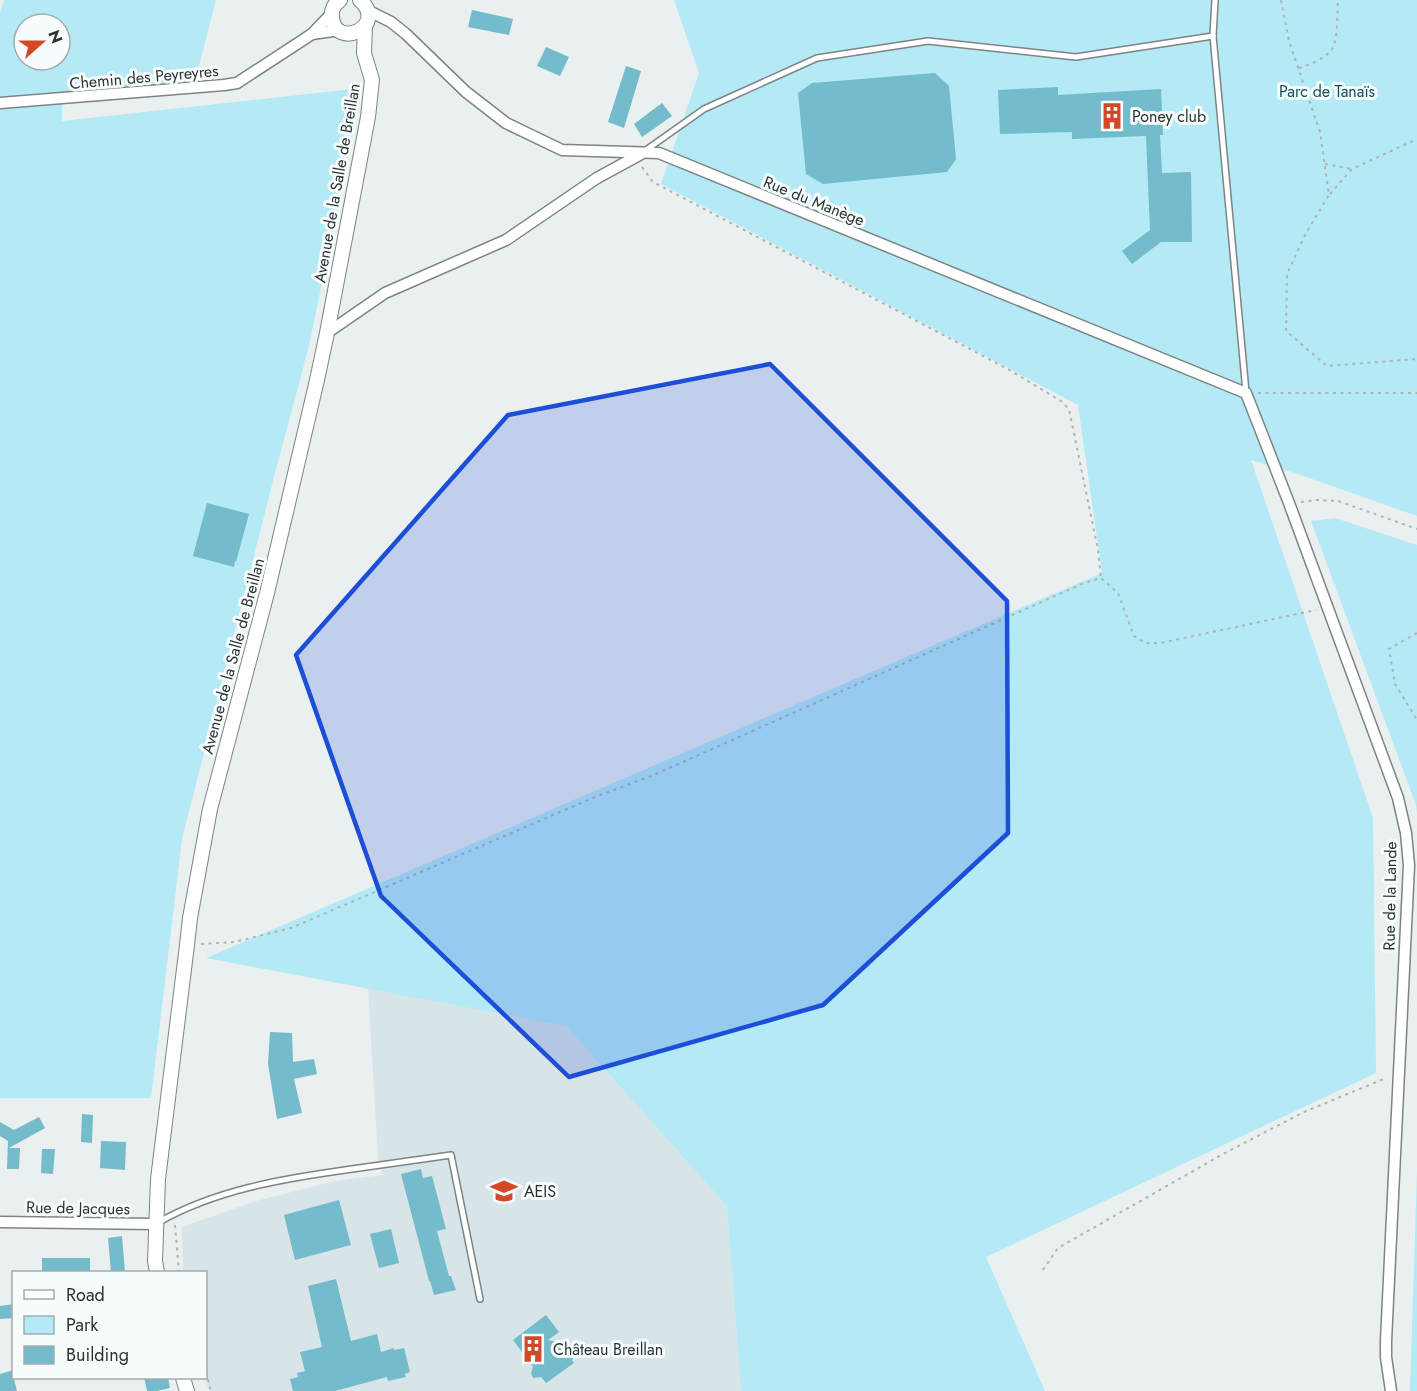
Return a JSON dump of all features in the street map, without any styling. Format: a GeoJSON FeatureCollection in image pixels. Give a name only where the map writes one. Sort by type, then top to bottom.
{"type":"FeatureCollection","features":[{"type":"Feature","properties":{"kind":"street","name":"Rue du Manège"},"geometry":{"type":"LineString","coordinates":[[366,4],[406,34],[466,92],[506,123],[562,150],[639,155],[658,153],[1246,393]]}},
{"type":"Feature","properties":{"kind":"street","name":"Avenue de la Salle de Breillan"},"geometry":{"type":"LineString","coordinates":[[157,1271],[155,1262],[158,1179],[190,918],[210,809],[267,593],[327,333],[368,117],[372,80],[363,53],[368,15],[366,4]]}},
{"type":"Feature","properties":{"kind":"street","name":"Avenue de la Salle de Breillan"},"geometry":{"type":"LineString","coordinates":[[334,5],[334,25],[363,53]]}},
{"type":"Feature","properties":{"kind":"street","name":"Chemin des Peyreyres"},"geometry":{"type":"LineString","coordinates":[[0,104],[224,86],[237,83],[312,34],[334,5]]}},
{"type":"Feature","properties":{"kind":"street"},"geometry":{"type":"LineString","coordinates":[[341,31],[355,33],[365,25],[391,22]]}},
{"type":"Feature","properties":{"kind":"street","name":"Chemin des Peyreyres"},"geometry":{"type":"LineString","coordinates":[[312,34],[341,31]]}},
{"type":"Feature","properties":{"kind":"street"},"geometry":{"type":"LineString","coordinates":[[327,333],[385,293],[506,240],[597,178],[639,155]]}},
{"type":"Feature","properties":{"kind":"street","name":"Rue de la Lande"},"geometry":{"type":"LineString","coordinates":[[1246,393],[1398,798],[1406,833],[1409,865],[1386,1341],[1391,1391]]}},
{"type":"Feature","properties":{"kind":"street","name":"Rue de Jacques"},"geometry":{"type":"LineString","coordinates":[[0,1222],[156,1224]]}},
{"type":"Feature","properties":{"kind":"lane"},"geometry":{"type":"LineString","coordinates":[[1215,0],[1213,36],[1246,393]]}},
{"type":"Feature","properties":{"kind":"lane"},"geometry":{"type":"LineString","coordinates":[[639,155],[704,109],[817,58],[928,40],[1076,57],[1213,36]]}},
{"type":"Feature","properties":{"kind":"lane"},"geometry":{"type":"LineString","coordinates":[[156,1224],[181,1210],[244,1188],[294,1178],[451,1155],[480,1299]]}},
{"type":"Feature","properties":{"kind":"path"},"geometry":{"type":"LineString","coordinates":[[1281,0],[1289,41],[1320,132],[1329,195]]}},
{"type":"Feature","properties":{"kind":"path"},"geometry":{"type":"LineString","coordinates":[[1299,68],[1312,65],[1334,47],[1338,0]]}},
{"type":"Feature","properties":{"kind":"path"},"geometry":{"type":"LineString","coordinates":[[1417,139],[1352,169],[1329,195],[1305,233],[1287,274],[1286,331],[1327,366],[1417,359]]}},
{"type":"Feature","properties":{"kind":"path"},"geometry":{"type":"LineString","coordinates":[[639,155],[652,182],[1006,368],[1061,401],[1069,409],[1098,549],[1101,578],[1118,594],[1134,636],[1145,643],[1160,643],[1328,608]]}},
{"type":"Feature","properties":{"kind":"path"},"geometry":{"type":"LineString","coordinates":[[1325,164],[1352,169]]}},
{"type":"Feature","properties":{"kind":"path"},"geometry":{"type":"LineString","coordinates":[[1246,393],[1417,393]]}},
{"type":"Feature","properties":{"kind":"path"},"geometry":{"type":"LineString","coordinates":[[1289,503],[1317,500],[1338,501],[1417,529]]}},
{"type":"Feature","properties":{"kind":"path"},"geometry":{"type":"LineString","coordinates":[[187,945],[234,942],[291,928],[651,776],[1084,583],[1101,578]]}},
{"type":"Feature","properties":{"kind":"path"},"geometry":{"type":"LineString","coordinates":[[1417,633],[1389,649],[1395,684],[1417,720]]}},
{"type":"Feature","properties":{"kind":"path"},"geometry":{"type":"LineString","coordinates":[[1043,1270],[1058,1248],[1222,1154],[1304,1112],[1386,1078],[1400,1075]]}},
{"type":"Feature","properties":{"kind":"path"},"geometry":{"type":"LineString","coordinates":[[175,1213],[179,1271]]}},
{"type":"Feature","properties":{"kind":"highlighted area"},"geometry":{"type":"Polygon","coordinates":[[[770,364],[1007,601],[1008,833],[823,1005],[569,1077],[381,896],[296,655],[508,415],[770,364]]]}},
{"type":"Feature","properties":{"kind":"shaded area","name":"AEIS"},"geometry":{"type":"Polygon","coordinates":[[[368,988],[566,1026],[727,1206],[741,1391],[209,1391],[205,1379],[207,1271],[183,1271],[182,1227],[256,1201],[335,1181],[382,1175],[378,1157],[368,988]]]}},
{"type":"Feature","properties":{"kind":"green space"},"geometry":{"type":"Polygon","coordinates":[[[4,0],[216,0],[194,85],[62,96],[62,121],[362,88],[309,346],[182,839],[151,1098],[0,1098],[0,14],[4,0]]]}},
{"type":"Feature","properties":{"kind":"green space","name":"Parc de Tanaïs"},"geometry":{"type":"Polygon","coordinates":[[[674,0],[1417,0],[1417,516],[1251,460],[1373,818],[1376,1073],[986,1257],[1045,1391],[741,1391],[727,1206],[566,1026],[206,958],[1102,573],[1078,405],[661,184],[699,73],[674,0]]]}},
{"type":"Feature","properties":{"kind":"green space"},"geometry":{"type":"Polygon","coordinates":[[[1335,518],[1417,545],[1417,813],[1311,521],[1335,518]]]}},
{"type":"Feature","properties":{"kind":"green space"},"geometry":{"type":"Polygon","coordinates":[[[1417,1173],[1417,1391],[1410,1391],[1417,1173]]]}},
{"type":"Feature","properties":{"kind":"building"},"geometry":{"type":"Polygon","coordinates":[[[472,10],[513,19],[509,35],[468,27],[472,10]]]}},
{"type":"Feature","properties":{"kind":"building"},"geometry":{"type":"Polygon","coordinates":[[[546,47],[569,57],[560,76],[537,66],[546,47]]]}},
{"type":"Feature","properties":{"kind":"building"},"geometry":{"type":"Polygon","coordinates":[[[626,66],[641,71],[624,128],[608,122],[626,66]]]}},
{"type":"Feature","properties":{"kind":"building"},"geometry":{"type":"Polygon","coordinates":[[[935,73],[949,86],[956,159],[947,172],[823,184],[806,174],[798,93],[812,83],[935,73]]]}},
{"type":"Feature","properties":{"kind":"building"},"geometry":{"type":"Polygon","coordinates":[[[1058,87],[1058,95],[1161,89],[1162,173],[1191,172],[1192,242],[1161,242],[1132,264],[1122,251],[1150,230],[1146,136],[1072,139],[1072,132],[1000,134],[998,90],[1058,87]]]}},
{"type":"Feature","properties":{"kind":"building"},"geometry":{"type":"Polygon","coordinates":[[[662,103],[672,116],[642,137],[634,124],[662,103]]]}},
{"type":"Feature","properties":{"kind":"building"},"geometry":{"type":"Polygon","coordinates":[[[207,503],[249,514],[234,567],[193,556],[207,503]]]}},
{"type":"Feature","properties":{"kind":"building"},"geometry":{"type":"Polygon","coordinates":[[[270,1032],[292,1033],[293,1062],[314,1059],[317,1074],[294,1079],[302,1113],[277,1119],[268,1064],[270,1032]]]}},
{"type":"Feature","properties":{"kind":"building"},"geometry":{"type":"Polygon","coordinates":[[[82,1114],[93,1115],[92,1143],[81,1142],[82,1114]]]}},
{"type":"Feature","properties":{"kind":"building"},"geometry":{"type":"Polygon","coordinates":[[[39,1117],[45,1128],[9,1148],[20,1148],[19,1169],[7,1169],[8,1141],[0,1136],[0,1122],[14,1130],[39,1117]]]}},
{"type":"Feature","properties":{"kind":"building"},"geometry":{"type":"Polygon","coordinates":[[[101,1141],[126,1142],[125,1170],[100,1168],[101,1141]]]}},
{"type":"Feature","properties":{"kind":"building"},"geometry":{"type":"Polygon","coordinates":[[[42,1149],[55,1149],[53,1174],[41,1173],[42,1149]]]}},
{"type":"Feature","properties":{"kind":"building"},"geometry":{"type":"Polygon","coordinates":[[[421,1169],[423,1178],[432,1176],[446,1229],[437,1231],[449,1276],[456,1290],[434,1295],[401,1174],[421,1169]]]}},
{"type":"Feature","properties":{"kind":"building"},"geometry":{"type":"Polygon","coordinates":[[[339,1200],[351,1245],[295,1260],[284,1215],[339,1200]]]}},
{"type":"Feature","properties":{"kind":"building"},"geometry":{"type":"Polygon","coordinates":[[[391,1229],[399,1263],[379,1268],[370,1234],[391,1229]]]}},
{"type":"Feature","properties":{"kind":"building"},"geometry":{"type":"Polygon","coordinates":[[[122,1236],[125,1271],[111,1271],[108,1238],[122,1236]]]}},
{"type":"Feature","properties":{"kind":"building"},"geometry":{"type":"Polygon","coordinates":[[[42,1258],[90,1258],[90,1271],[42,1271],[42,1258]]]}},
{"type":"Feature","properties":{"kind":"building"},"geometry":{"type":"Polygon","coordinates":[[[336,1279],[351,1341],[377,1334],[381,1352],[404,1348],[410,1372],[405,1374],[406,1377],[388,1381],[387,1377],[335,1391],[293,1391],[290,1379],[298,1377],[297,1373],[305,1371],[300,1352],[322,1347],[308,1286],[336,1279]]]}},
{"type":"Feature","properties":{"kind":"building"},"geometry":{"type":"Polygon","coordinates":[[[12,1304],[12,1318],[0,1319],[0,1306],[12,1304]]]}},
{"type":"Feature","properties":{"kind":"building","name":"Château Breillan"},"geometry":{"type":"Polygon","coordinates":[[[546,1315],[559,1332],[548,1340],[571,1345],[575,1348],[576,1353],[572,1360],[574,1363],[546,1383],[541,1377],[533,1378],[531,1373],[533,1367],[513,1340],[546,1315]]]}},
{"type":"Feature","properties":{"kind":"building"},"geometry":{"type":"Polygon","coordinates":[[[12,1371],[12,1379],[14,1379],[17,1391],[0,1391],[0,1374],[12,1371]]]}},
{"type":"Feature","properties":{"kind":"building"},"geometry":{"type":"Polygon","coordinates":[[[144,1379],[168,1379],[170,1388],[147,1391],[144,1379]]]}},
{"type":"Feature","properties":{"kind":"place","name":"Poney club"},"geometry":{"type":"Point","coordinates":[1112,116]}},
{"type":"Feature","properties":{"kind":"place","name":"AEIS"},"geometry":{"type":"Point","coordinates":[504,1191]}},
{"type":"Feature","properties":{"kind":"place","name":"Château Breillan"},"geometry":{"type":"Point","coordinates":[533,1349]}}]}
